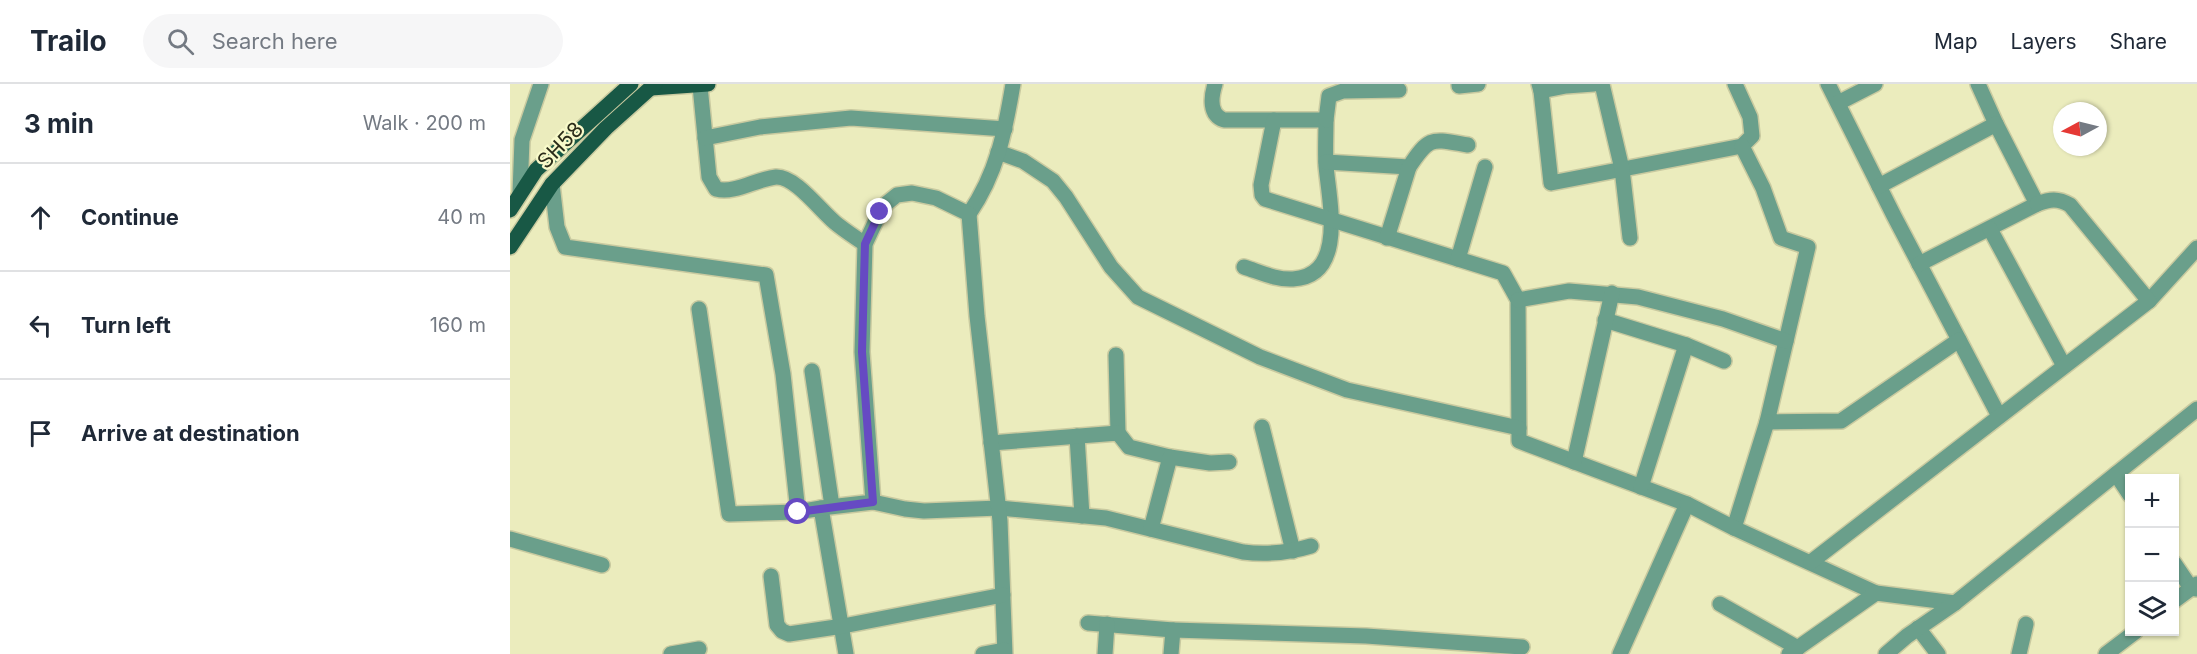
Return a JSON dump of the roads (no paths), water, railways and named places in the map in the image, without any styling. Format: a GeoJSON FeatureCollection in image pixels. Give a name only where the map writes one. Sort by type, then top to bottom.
{"type":"FeatureCollection","features":[{"type":"Feature","properties":{"kind":"main road","name":"SH58"},"geometry":{"type":"LineString","coordinates":[[510,210],[536,170],[631,84]]}},
{"type":"Feature","properties":{"kind":"main road"},"geometry":{"type":"LineString","coordinates":[[653,86],[704,85]]}},
{"type":"Feature","properties":{"kind":"main road","name":"SH58"},"geometry":{"type":"LineString","coordinates":[[510,247],[552,184],[606,128],[653,86]]}},
{"type":"Feature","properties":{"kind":"street"},"geometry":{"type":"LineString","coordinates":[[520,193],[516,137],[541,84]]}},
{"type":"Feature","properties":{"kind":"street"},"geometry":{"type":"LineString","coordinates":[[983,654],[1005,652],[999,508],[977,316],[969,214],[985,188],[998,152],[1005,129],[1013,84]]}},
{"type":"Feature","properties":{"kind":"street"},"geometry":{"type":"LineString","coordinates":[[1215,84],[1213,109],[1220,119],[1326,120]]}},
{"type":"Feature","properties":{"kind":"street"},"geometry":{"type":"LineString","coordinates":[[1459,84],[1459,86],[1478,84]]}},
{"type":"Feature","properties":{"kind":"street"},"geometry":{"type":"LineString","coordinates":[[1594,84],[1540,88],[1551,183],[1742,146],[1752,136],[1750,117],[1735,84]]}},
{"type":"Feature","properties":{"kind":"street"},"geometry":{"type":"LineString","coordinates":[[1602,84],[1622,169],[1630,238]]}},
{"type":"Feature","properties":{"kind":"street"},"geometry":{"type":"LineString","coordinates":[[1828,84],[1999,416]]}},
{"type":"Feature","properties":{"kind":"street"},"geometry":{"type":"LineString","coordinates":[[1838,103],[1875,84]]}},
{"type":"Feature","properties":{"kind":"street"},"geometry":{"type":"LineString","coordinates":[[1978,84],[2037,204]]}},
{"type":"Feature","properties":{"kind":"street"},"geometry":{"type":"LineString","coordinates":[[704,85],[705,138],[710,177],[716,189],[729,189],[765,178],[780,177],[802,190],[837,224],[865,244]]}},
{"type":"Feature","properties":{"kind":"street"},"geometry":{"type":"LineString","coordinates":[[1244,267],[1278,278],[1305,277],[1317,268],[1328,254],[1331,220],[1326,162],[1329,90],[1399,90]]}},
{"type":"Feature","properties":{"kind":"street"},"geometry":{"type":"LineString","coordinates":[[705,138],[760,127],[851,118],[1005,129]]}},
{"type":"Feature","properties":{"kind":"street"},"geometry":{"type":"LineString","coordinates":[[1274,120],[1261,185],[1265,199],[1503,273],[1518,300],[1518,441],[1687,504],[1876,593],[1955,603]]}},
{"type":"Feature","properties":{"kind":"street"},"geometry":{"type":"LineString","coordinates":[[1879,186],[1996,124]]}},
{"type":"Feature","properties":{"kind":"street"},"geometry":{"type":"LineString","coordinates":[[1387,238],[1409,167],[1421,148],[1438,140],[1468,145]]}},
{"type":"Feature","properties":{"kind":"street"},"geometry":{"type":"LineString","coordinates":[[1734,528],[1767,423],[1808,247],[1781,238],[1763,188],[1742,146]]}},
{"type":"Feature","properties":{"kind":"street"},"geometry":{"type":"LineString","coordinates":[[998,152],[1023,161],[1053,181],[1066,197],[1111,267],[1138,297],[1260,357],[1347,390],[1519,428]]}},
{"type":"Feature","properties":{"kind":"street"},"geometry":{"type":"LineString","coordinates":[[1326,162],[1409,167]]}},
{"type":"Feature","properties":{"kind":"street"},"geometry":{"type":"LineString","coordinates":[[1458,260],[1485,167]]}},
{"type":"Feature","properties":{"kind":"street"},"geometry":{"type":"LineString","coordinates":[[552,184],[557,227],[564,246],[766,275],[783,374],[798,512]]}},
{"type":"Feature","properties":{"kind":"street"},"geometry":{"type":"LineString","coordinates":[[873,502],[862,352],[865,244],[880,212],[887,202],[897,195],[912,193],[936,198],[969,214]]}},
{"type":"Feature","properties":{"kind":"street"},"geometry":{"type":"LineString","coordinates":[[1919,264],[2037,204],[2051,199],[2061,199],[2070,205],[2149,301]]}},
{"type":"Feature","properties":{"kind":"street"},"geometry":{"type":"LineString","coordinates":[[1990,229],[2064,366]]}},
{"type":"Feature","properties":{"kind":"street"},"geometry":{"type":"LineString","coordinates":[[1811,562],[2149,301],[2197,248]]}},
{"type":"Feature","properties":{"kind":"street"},"geometry":{"type":"LineString","coordinates":[[1518,300],[1569,291],[1612,293],[1638,297],[1723,319],[1786,341]]}},
{"type":"Feature","properties":{"kind":"street"},"geometry":{"type":"LineString","coordinates":[[1574,462],[1612,293]]}},
{"type":"Feature","properties":{"kind":"street"},"geometry":{"type":"LineString","coordinates":[[699,309],[729,514],[798,512],[873,502],[924,511],[999,508],[1106,518],[1243,552],[1273,554],[1293,552],[1311,546]]}},
{"type":"Feature","properties":{"kind":"street"},"geometry":{"type":"LineString","coordinates":[[1605,320],[1686,345],[1724,361]]}},
{"type":"Feature","properties":{"kind":"street"},"geometry":{"type":"LineString","coordinates":[[1767,423],[1841,421],[1959,340]]}},
{"type":"Feature","properties":{"kind":"street"},"geometry":{"type":"LineString","coordinates":[[1641,487],[1686,345]]}},
{"type":"Feature","properties":{"kind":"street"},"geometry":{"type":"LineString","coordinates":[[1116,356],[1118,433],[1129,447],[1170,457],[1210,463],[1229,462]]}},
{"type":"Feature","properties":{"kind":"street"},"geometry":{"type":"LineString","coordinates":[[812,371],[826,507],[846,654]]}},
{"type":"Feature","properties":{"kind":"street"},"geometry":{"type":"LineString","coordinates":[[1886,654],[1918,628],[1955,603],[2197,409]]}},
{"type":"Feature","properties":{"kind":"street"},"geometry":{"type":"LineString","coordinates":[[1262,427],[1293,552]]}},
{"type":"Feature","properties":{"kind":"street"},"geometry":{"type":"LineString","coordinates":[[991,443],[1118,433]]}},
{"type":"Feature","properties":{"kind":"street"},"geometry":{"type":"LineString","coordinates":[[1077,436],[1082,516]]}},
{"type":"Feature","properties":{"kind":"street"},"geometry":{"type":"LineString","coordinates":[[1151,529],[1170,457]]}},
{"type":"Feature","properties":{"kind":"street"},"geometry":{"type":"LineString","coordinates":[[2116,474],[2125,488]]}},
{"type":"Feature","properties":{"kind":"street"},"geometry":{"type":"LineString","coordinates":[[1620,654],[1687,504]]}},
{"type":"Feature","properties":{"kind":"street"},"geometry":{"type":"LineString","coordinates":[[510,539],[602,565]]}},
{"type":"Feature","properties":{"kind":"street"},"geometry":{"type":"LineString","coordinates":[[2179,568],[2195,587],[2179,598]]}},
{"type":"Feature","properties":{"kind":"street"},"geometry":{"type":"LineString","coordinates":[[771,576],[777,625],[789,634],[843,626],[1003,595]]}},
{"type":"Feature","properties":{"kind":"street"},"geometry":{"type":"LineString","coordinates":[[1720,604],[1794,651],[1876,593]]}},
{"type":"Feature","properties":{"kind":"street"},"geometry":{"type":"LineString","coordinates":[[1088,622],[1173,630],[1366,636],[1430,647],[1522,646]]}},
{"type":"Feature","properties":{"kind":"street"},"geometry":{"type":"LineString","coordinates":[[1105,654],[1107,624]]}},
{"type":"Feature","properties":{"kind":"street"},"geometry":{"type":"LineString","coordinates":[[2019,654],[2026,624]]}},
{"type":"Feature","properties":{"kind":"street"},"geometry":{"type":"LineString","coordinates":[[1918,628],[1938,654]]}},
{"type":"Feature","properties":{"kind":"street"},"geometry":{"type":"LineString","coordinates":[[1171,654],[1173,630]]}},
{"type":"Feature","properties":{"kind":"street"},"geometry":{"type":"LineString","coordinates":[[2106,654],[2130,636]]}},
{"type":"Feature","properties":{"kind":"street"},"geometry":{"type":"LineString","coordinates":[[671,654],[699,649]]}}]}
